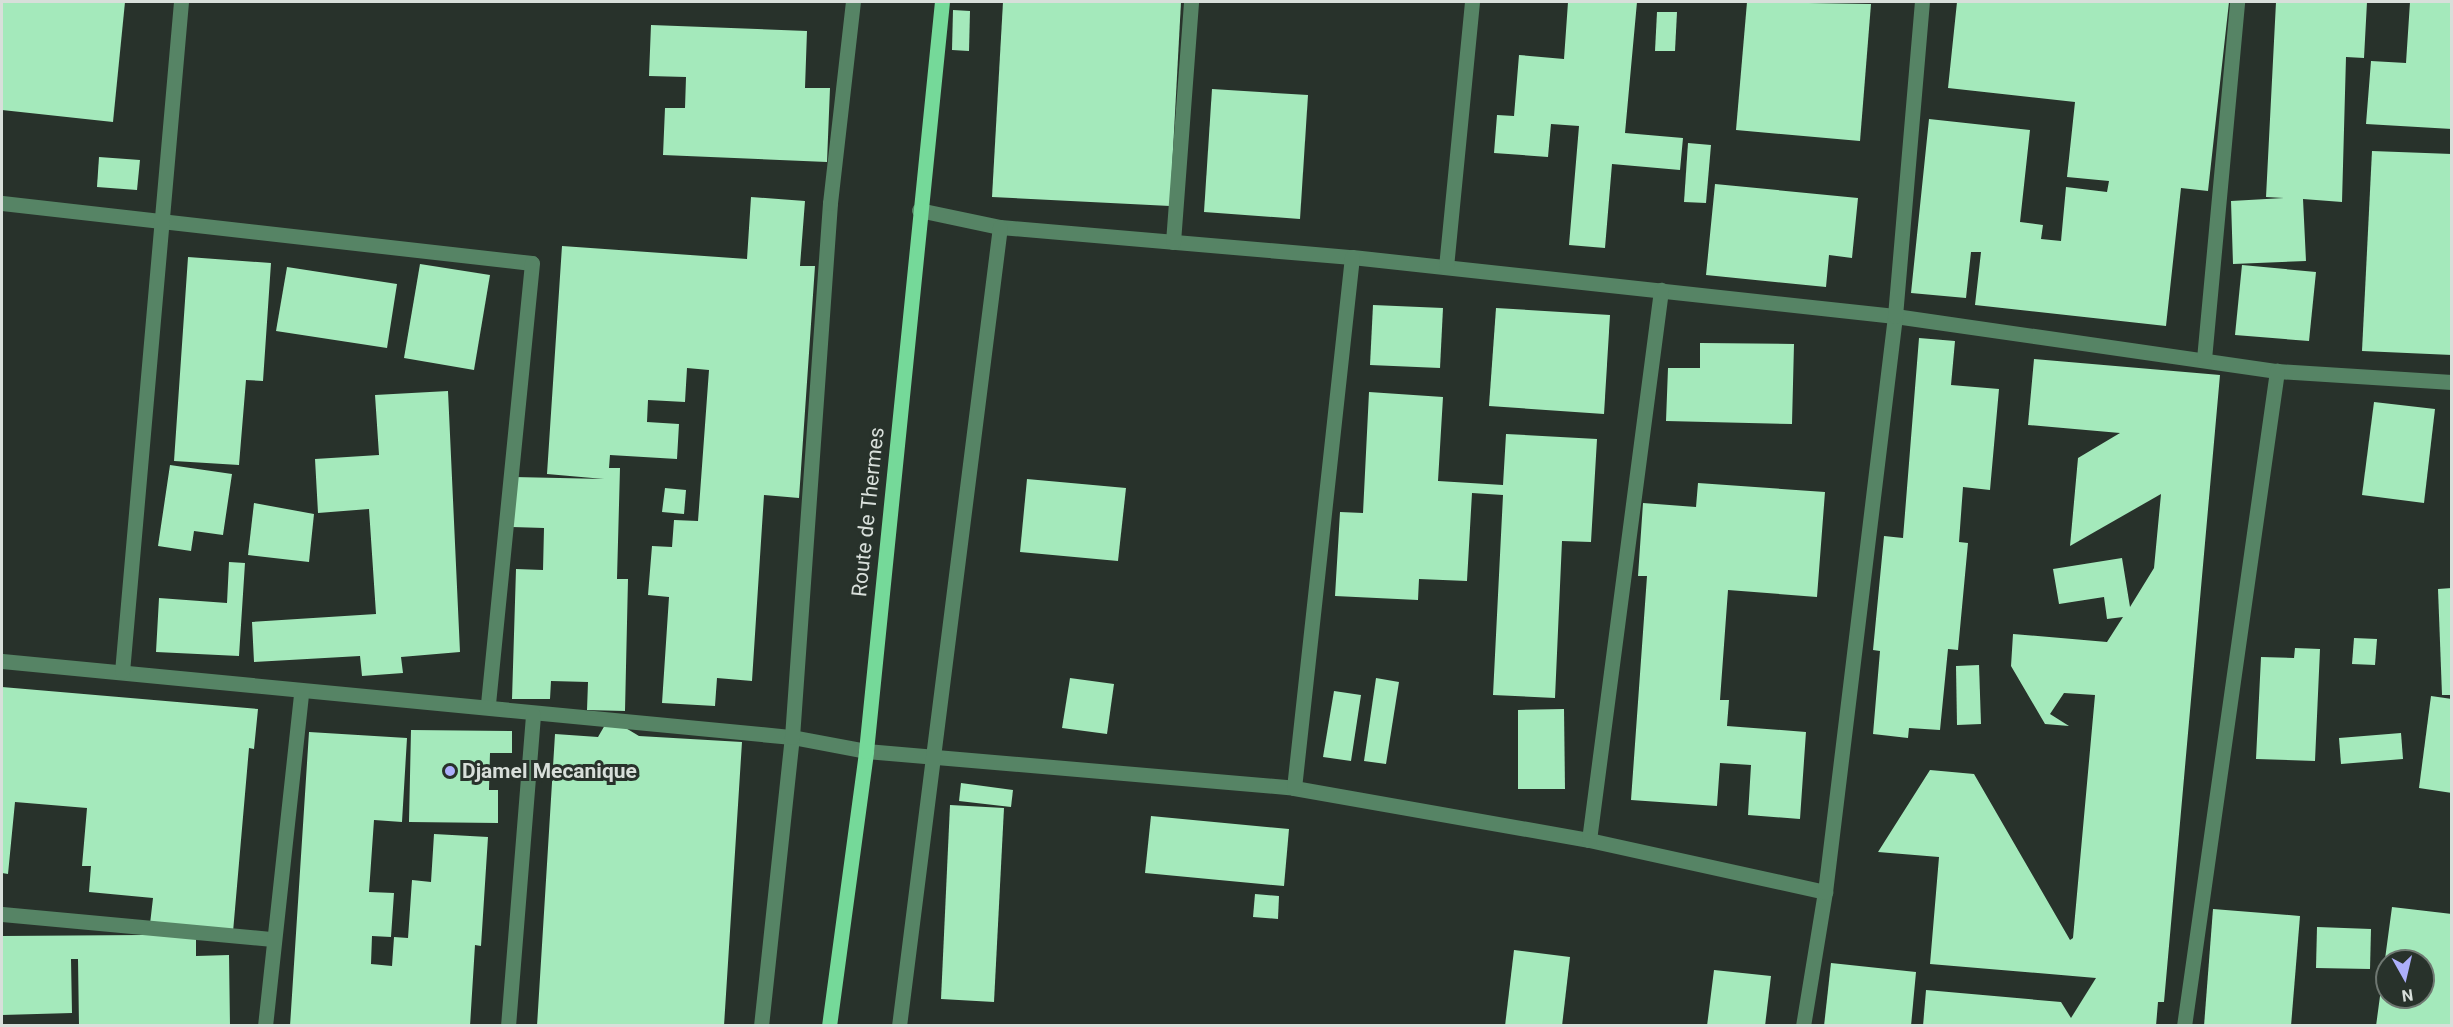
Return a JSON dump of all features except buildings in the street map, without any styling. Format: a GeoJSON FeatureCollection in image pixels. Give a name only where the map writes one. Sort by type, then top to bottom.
{"type":"FeatureCollection","features":[{"type":"Feature","properties":{"kind":"main road","name":"Route de Thermes"},"geometry":{"type":"LineString","coordinates":[[829,1026],[866,751],[919,210],[942,2]]}},
{"type":"Feature","properties":{"kind":"street"},"geometry":{"type":"LineString","coordinates":[[122,672],[164,218],[181,2]]}},
{"type":"Feature","properties":{"kind":"street"},"geometry":{"type":"LineString","coordinates":[[761,1026],[792,737],[830,203],[853,2]]}},
{"type":"Feature","properties":{"kind":"street"},"geometry":{"type":"LineString","coordinates":[[1173,242],[1191,2]]}},
{"type":"Feature","properties":{"kind":"street"},"geometry":{"type":"LineString","coordinates":[[1446,267],[1472,2]]}},
{"type":"Feature","properties":{"kind":"street"},"geometry":{"type":"LineString","coordinates":[[1803,1026],[1825,892],[1895,316],[1922,2]]}},
{"type":"Feature","properties":{"kind":"street"},"geometry":{"type":"LineString","coordinates":[[2204,359],[2237,2]]}},
{"type":"Feature","properties":{"kind":"street"},"geometry":{"type":"LineString","coordinates":[[2,203],[164,218],[532,263],[488,707]]}},
{"type":"Feature","properties":{"kind":"street"},"geometry":{"type":"LineString","coordinates":[[919,210],[1000,227],[1352,257],[1895,316],[2277,371],[2451,382]]}},
{"type":"Feature","properties":{"kind":"street"},"geometry":{"type":"LineString","coordinates":[[899,1026],[935,758],[1000,227]]}},
{"type":"Feature","properties":{"kind":"street"},"geometry":{"type":"LineString","coordinates":[[1294,788],[1352,257]]}},
{"type":"Feature","properties":{"kind":"street"},"geometry":{"type":"LineString","coordinates":[[1589,840],[1661,291]]}},
{"type":"Feature","properties":{"kind":"street"},"geometry":{"type":"LineString","coordinates":[[2184,1026],[2277,371]]}},
{"type":"Feature","properties":{"kind":"street"},"geometry":{"type":"LineString","coordinates":[[2,661],[301,692],[488,707],[533,715],[792,737],[866,751],[935,758],[1294,788],[1589,840],[1825,892]]}},
{"type":"Feature","properties":{"kind":"street"},"geometry":{"type":"LineString","coordinates":[[265,1026],[301,692]]}},
{"type":"Feature","properties":{"kind":"street"},"geometry":{"type":"LineString","coordinates":[[508,1026],[533,715]]}},
{"type":"Feature","properties":{"kind":"street"},"geometry":{"type":"LineString","coordinates":[[2,914],[273,939]]}},
{"type":"Feature","properties":{"kind":"place","name":"Djamel Mecanique"},"geometry":{"type":"Point","coordinates":[450,771]}}]}
